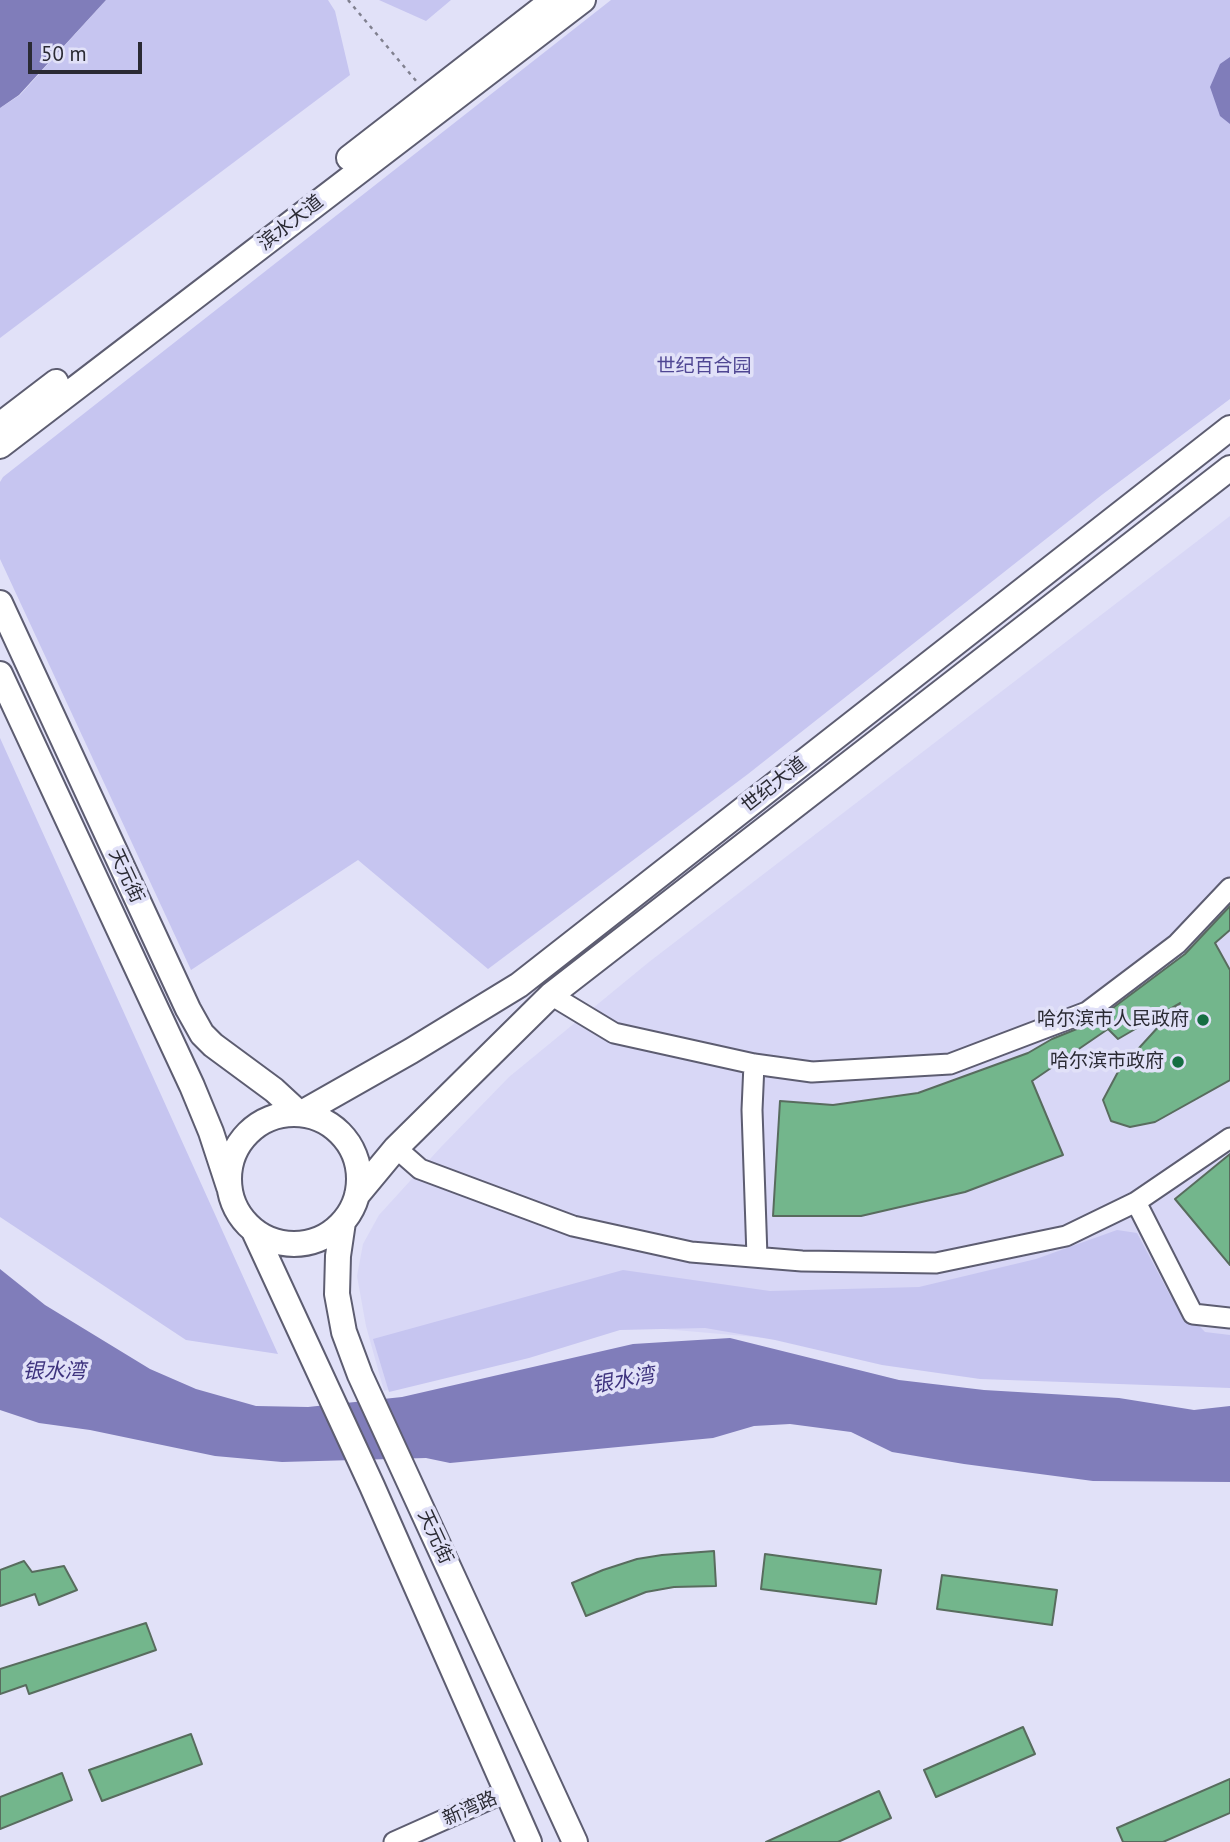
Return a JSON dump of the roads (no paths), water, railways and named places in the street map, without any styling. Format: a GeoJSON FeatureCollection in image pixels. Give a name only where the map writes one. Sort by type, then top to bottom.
{"type":"FeatureCollection","features":[{"type":"Feature","properties":{"kind":"main road","name":"滨水大道"},"geometry":{"type":"LineString","coordinates":[[0,425],[553,0]]}},
{"type":"Feature","properties":{"kind":"main road","name":"滨水大道"},"geometry":{"type":"LineString","coordinates":[[0,446],[583,0]]}},
{"type":"Feature","properties":{"kind":"main road","name":"世纪大道"},"geometry":{"type":"LineString","coordinates":[[300,1114],[519,985],[1230,428]]}},
{"type":"Feature","properties":{"kind":"main road","name":"世纪大道"},"geometry":{"type":"LineString","coordinates":[[357,1195],[396,1148],[551,995],[1230,468]]}},
{"type":"Feature","properties":{"kind":"main road","name":"天元街"},"geometry":{"type":"LineString","coordinates":[[0,603],[192,1017],[202,1034],[213,1045],[274,1090],[300,1114]]}},
{"type":"Feature","properties":{"kind":"main road","name":"天元街"},"geometry":{"type":"LineString","coordinates":[[0,674],[192,1086],[229,1187]]}},
{"type":"Feature","properties":{"kind":"main road"},"geometry":{"type":"LineString","coordinates":[[300,1114],[334,1127],[348,1141],[356,1158],[359,1176],[357,1195],[343,1222],[332,1232],[313,1241],[293,1244],[272,1241],[254,1231],[242,1219],[233,1203],[229,1187],[229,1167],[236,1149],[247,1133],[262,1122],[282,1115],[300,1114]]}},
{"type":"Feature","properties":{"kind":"main road","name":"天元街"},"geometry":{"type":"LineString","coordinates":[[343,1222],[338,1256],[337,1294],[344,1332],[360,1375],[575,1842]]}},
{"type":"Feature","properties":{"kind":"main road","name":"天元街"},"geometry":{"type":"LineString","coordinates":[[254,1231],[372,1486],[529,1842]]}},
{"type":"Feature","properties":{"kind":"street"},"geometry":{"type":"LineString","coordinates":[[551,995],[614,1033],[754,1064],[812,1072],[950,1064],[1087,1012],[1177,944],[1230,888]]}},
{"type":"Feature","properties":{"kind":"street"},"geometry":{"type":"LineString","coordinates":[[754,1064],[752,1110],[757,1257]]}},
{"type":"Feature","properties":{"kind":"street"},"geometry":{"type":"LineString","coordinates":[[396,1148],[420,1169],[573,1226],[691,1252],[802,1261],[936,1263],[1066,1236],[1136,1202],[1230,1138]]}},
{"type":"Feature","properties":{"kind":"street"},"geometry":{"type":"LineString","coordinates":[[1136,1202],[1193,1314],[1230,1318]]}},
{"type":"Feature","properties":{"kind":"street","name":"新湾路"},"geometry":{"type":"LineString","coordinates":[[394,1842],[506,1792]]}},
{"type":"Feature","properties":{"kind":"water"},"geometry":{"type":"Polygon","coordinates":[[[0,0],[106,0],[19,95],[0,108],[0,0]]]}},
{"type":"Feature","properties":{"kind":"water"},"geometry":{"type":"Polygon","coordinates":[[[1230,57],[1230,124],[1220,116],[1210,87],[1220,64],[1230,57]]]}},
{"type":"Feature","properties":{"kind":"water","name":"银水湾"},"geometry":{"type":"Polygon","coordinates":[[[0,1269],[45,1305],[150,1369],[196,1389],[256,1406],[308,1407],[402,1397],[633,1344],[730,1338],[899,1380],[984,1390],[1119,1398],[1194,1410],[1230,1406],[1230,1482],[1093,1481],[964,1464],[892,1452],[851,1432],[790,1424],[754,1426],[713,1438],[450,1463],[426,1458],[282,1462],[215,1456],[90,1430],[39,1423],[0,1410],[0,1269]]]}},
{"type":"Feature","properties":{"kind":"place","name":"哈尔滨市人民政府"},"geometry":{"type":"Point","coordinates":[1203,1020]}},
{"type":"Feature","properties":{"kind":"place","name":"哈尔滨市政府"},"geometry":{"type":"Point","coordinates":[1178,1062]}},
{"type":"Feature","properties":{"kind":"park label","name":"世纪百合园"},"geometry":{"type":"Point","coordinates":[704,367]}}]}
